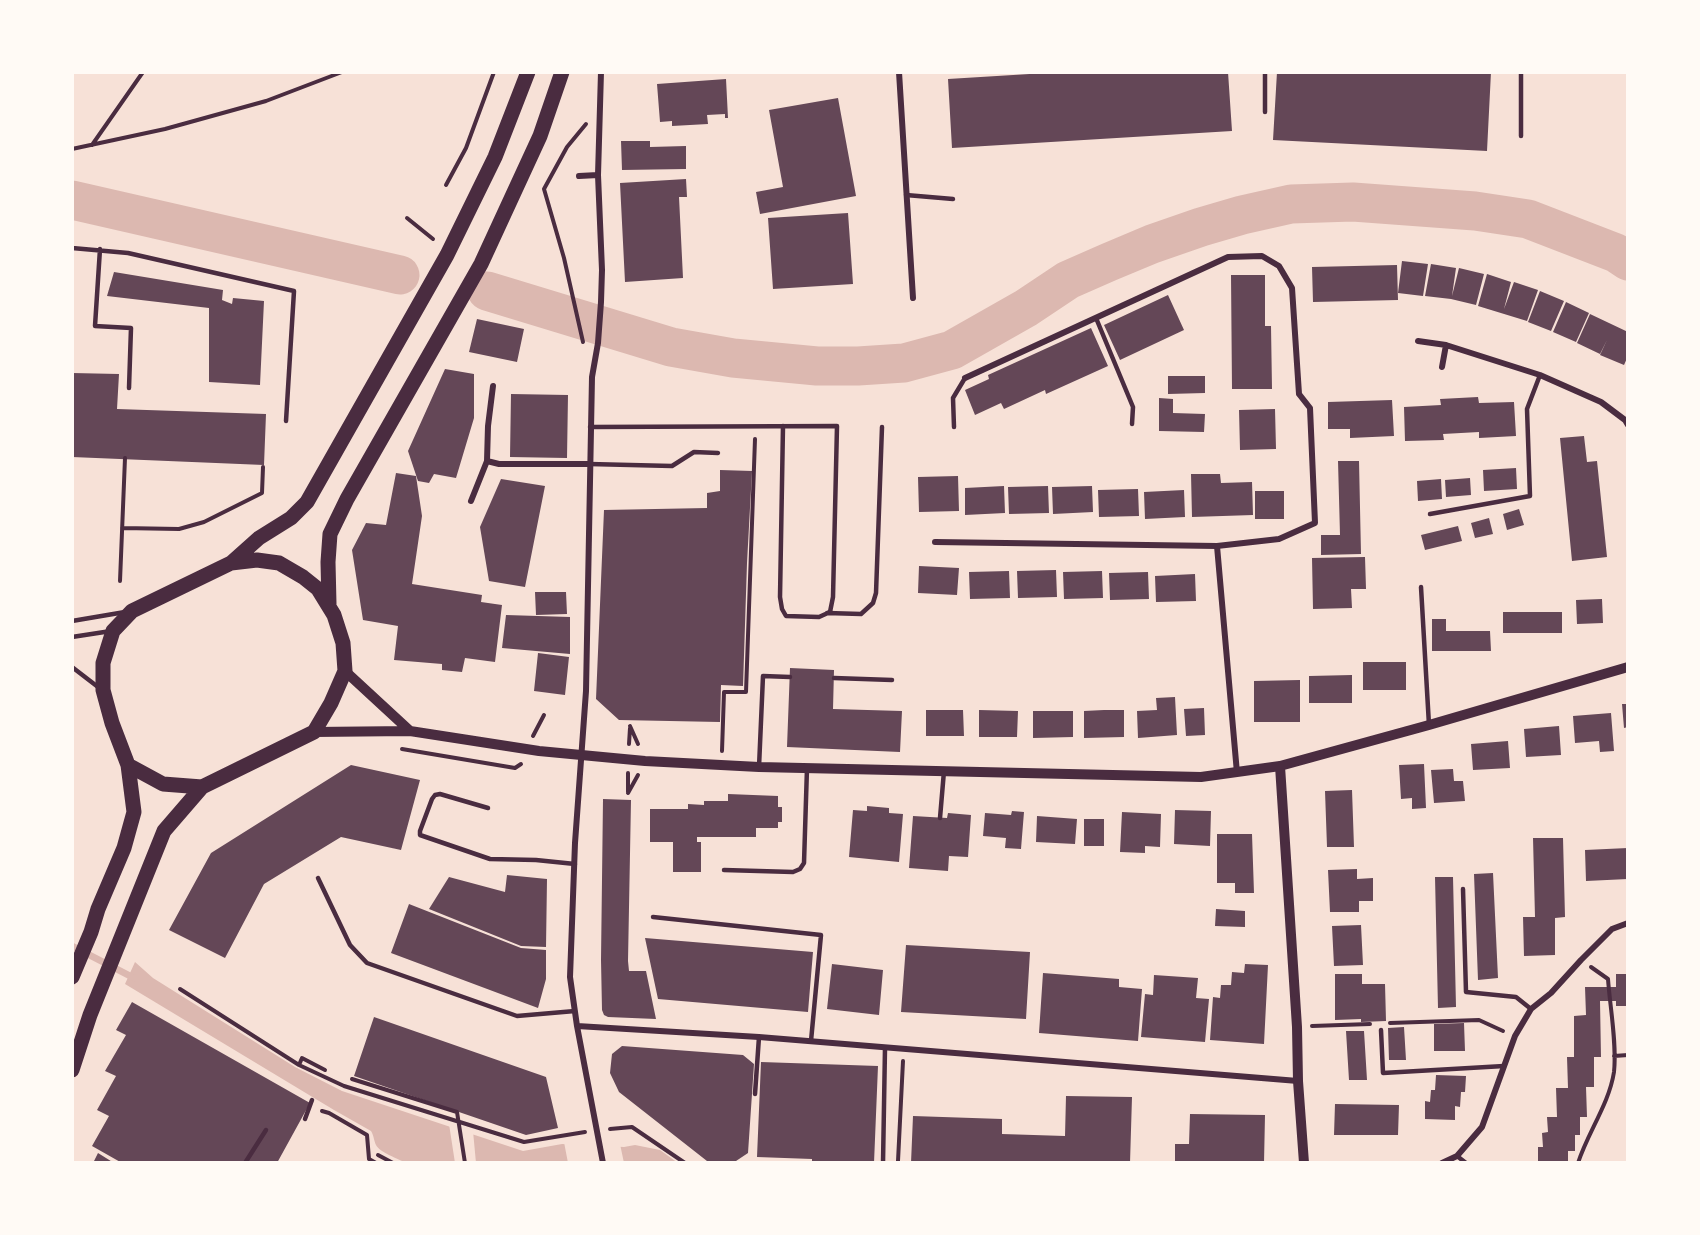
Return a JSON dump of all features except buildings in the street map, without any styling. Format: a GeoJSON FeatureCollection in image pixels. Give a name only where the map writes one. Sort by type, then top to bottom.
{"type":"FeatureCollection","features":[{"type":"Feature","properties":{"kind":"main road"},"geometry":{"type":"LineString","coordinates":[[72,977],[124,848],[134,812],[128,765],[112,723],[103,690],[103,663],[113,631],[132,611],[231,563],[259,538],[291,518],[308,502],[447,255],[495,157],[528,72]]}},
{"type":"Feature","properties":{"kind":"main road"},"geometry":{"type":"LineString","coordinates":[[329,604],[330,534],[347,499],[481,264],[540,136],[562,72]]}},
{"type":"Feature","properties":{"kind":"main road"},"geometry":{"type":"LineString","coordinates":[[72,1070],[90,1015],[164,831],[202,787],[314,732],[331,703],[345,671],[343,643],[334,615],[318,589],[279,563],[257,560],[231,563]]}},
{"type":"Feature","properties":{"kind":"main road"},"geometry":{"type":"LineString","coordinates":[[128,765],[163,784],[202,787]]}},
{"type":"Feature","properties":{"kind":"street"},"geometry":{"type":"LineString","coordinates":[[601,72],[598,175],[601,302],[598,343],[592,377],[586,691],[570,977],[603,1163]]}},
{"type":"Feature","properties":{"kind":"street"},"geometry":{"type":"LineString","coordinates":[[899,72],[913,298]]}},
{"type":"Feature","properties":{"kind":"street"},"geometry":{"type":"LineString","coordinates":[[579,176],[598,175]]}},
{"type":"Feature","properties":{"kind":"street"},"geometry":{"type":"LineString","coordinates":[[935,542],[1217,546],[1279,539],[1315,524],[1310,408],[1299,394],[1292,288],[1279,266],[1262,256],[1227,257],[965,378]]}},
{"type":"Feature","properties":{"kind":"street"},"geometry":{"type":"LineString","coordinates":[[1419,341],[1446,345],[1540,375],[1601,402],[1625,420],[1628,425]]}},
{"type":"Feature","properties":{"kind":"street"},"geometry":{"type":"LineString","coordinates":[[1442,367],[1446,345]]}},
{"type":"Feature","properties":{"kind":"street"},"geometry":{"type":"LineString","coordinates":[[471,501],[487,461],[493,386]]}},
{"type":"Feature","properties":{"kind":"street"},"geometry":{"type":"LineString","coordinates":[[487,461],[499,464],[589,464]]}},
{"type":"Feature","properties":{"kind":"street"},"geometry":{"type":"LineString","coordinates":[[1217,546],[1238,773]]}},
{"type":"Feature","properties":{"kind":"street"},"geometry":{"type":"LineString","coordinates":[[314,732],[410,731],[540,751],[634,761],[759,767],[1201,777],[1280,766],[1628,667]]}},
{"type":"Feature","properties":{"kind":"street"},"geometry":{"type":"LineString","coordinates":[[345,671],[410,731]]}},
{"type":"Feature","properties":{"kind":"street"},"geometry":{"type":"LineString","coordinates":[[1280,766],[1304,1163]]}},
{"type":"Feature","properties":{"kind":"street"},"geometry":{"type":"LineString","coordinates":[[1442,1163],[1458,1156],[1482,1127],[1515,1036],[1531,1009],[1551,993],[1612,929],[1628,923]]}},
{"type":"Feature","properties":{"kind":"street"},"geometry":{"type":"LineString","coordinates":[[577,1026],[759,1037],[1298,1081]]}},
{"type":"Feature","properties":{"kind":"lane"},"geometry":{"type":"LineString","coordinates":[[1265,72],[1265,112]]}},
{"type":"Feature","properties":{"kind":"lane"},"geometry":{"type":"LineString","coordinates":[[1521,72],[1521,136]]}},
{"type":"Feature","properties":{"kind":"lane"},"geometry":{"type":"LineString","coordinates":[[906,195],[953,199]]}},
{"type":"Feature","properties":{"kind":"lane"},"geometry":{"type":"LineString","coordinates":[[72,248],[128,253],[294,291],[286,421]]}},
{"type":"Feature","properties":{"kind":"lane"},"geometry":{"type":"LineString","coordinates":[[100,249],[95,326],[132,328],[129,388]]}},
{"type":"Feature","properties":{"kind":"lane"},"geometry":{"type":"LineString","coordinates":[[1096,318],[1133,407],[1132,424]]}},
{"type":"Feature","properties":{"kind":"lane"},"geometry":{"type":"LineString","coordinates":[[1430,514],[1530,496],[1527,410],[1540,375]]}},
{"type":"Feature","properties":{"kind":"lane"},"geometry":{"type":"LineString","coordinates":[[954,427],[953,398],[965,378]]}},
{"type":"Feature","properties":{"kind":"lane"},"geometry":{"type":"LineString","coordinates":[[590,428],[755,426],[783,426],[837,426],[833,597],[830,612],[819,617],[786,615],[782,609],[780,597],[783,426]]}},
{"type":"Feature","properties":{"kind":"lane"},"geometry":{"type":"LineString","coordinates":[[827,613],[861,614],[873,603],[876,593],[882,427]]}},
{"type":"Feature","properties":{"kind":"lane"},"geometry":{"type":"LineString","coordinates":[[589,464],[672,466],[694,453],[718,453]]}},
{"type":"Feature","properties":{"kind":"lane"},"geometry":{"type":"LineString","coordinates":[[1420,587],[1429,725]]}},
{"type":"Feature","properties":{"kind":"lane"},"geometry":{"type":"LineString","coordinates":[[72,621],[132,611]]}},
{"type":"Feature","properties":{"kind":"lane"},"geometry":{"type":"LineString","coordinates":[[72,637],[113,631]]}},
{"type":"Feature","properties":{"kind":"lane"},"geometry":{"type":"LineString","coordinates":[[72,667],[103,690]]}},
{"type":"Feature","properties":{"kind":"lane"},"geometry":{"type":"LineString","coordinates":[[759,767],[763,676],[790,677]]}},
{"type":"Feature","properties":{"kind":"lane"},"geometry":{"type":"LineString","coordinates":[[834,678],[892,680]]}},
{"type":"Feature","properties":{"kind":"lane"},"geometry":{"type":"LineString","coordinates":[[724,870],[793,872],[800,869],[804,862],[807,768]]}},
{"type":"Feature","properties":{"kind":"lane"},"geometry":{"type":"LineString","coordinates":[[940,818],[944,771]]}},
{"type":"Feature","properties":{"kind":"lane"},"geometry":{"type":"LineString","coordinates":[[488,808],[440,794],[435,795],[420,836],[490,859],[575,864]]}},
{"type":"Feature","properties":{"kind":"lane"},"geometry":{"type":"LineString","coordinates":[[318,879],[350,945],[367,963],[517,1016],[575,1011]]}},
{"type":"Feature","properties":{"kind":"lane"},"geometry":{"type":"LineString","coordinates":[[1463,889],[1466,992],[1516,997],[1531,1009]]}},
{"type":"Feature","properties":{"kind":"lane"},"geometry":{"type":"LineString","coordinates":[[653,917],[821,935],[811,1041]]}},
{"type":"Feature","properties":{"kind":"lane"},"geometry":{"type":"LineString","coordinates":[[1381,1030],[1383,1073],[1504,1066]]}},
{"type":"Feature","properties":{"kind":"lane"},"geometry":{"type":"LineString","coordinates":[[755,1094],[759,1037]]}},
{"type":"Feature","properties":{"kind":"lane"},"geometry":{"type":"LineString","coordinates":[[883,1163],[885,1048]]}},
{"type":"Feature","properties":{"kind":"lane"},"geometry":{"type":"LineString","coordinates":[[305,1119],[312,1100]]}},
{"type":"Feature","properties":{"kind":"lane"},"geometry":{"type":"LineString","coordinates":[[245,1163],[266,1130]]}},
{"type":"Feature","properties":{"kind":"lane"},"geometry":{"type":"LineString","coordinates":[[1458,1156],[1466,1163]]}},
{"type":"Feature","properties":{"kind":"path"},"geometry":{"type":"LineString","coordinates":[[92,145],[143,72]]}},
{"type":"Feature","properties":{"kind":"path"},"geometry":{"type":"LineString","coordinates":[[72,149],[165,129],[266,101],[342,72]]}},
{"type":"Feature","properties":{"kind":"path"},"geometry":{"type":"LineString","coordinates":[[446,185],[466,148],[494,72]]}},
{"type":"Feature","properties":{"kind":"path"},"geometry":{"type":"LineString","coordinates":[[584,345],[564,258],[543,189],[567,147],[585,124],[600,118]]}},
{"type":"Feature","properties":{"kind":"path"},"geometry":{"type":"LineString","coordinates":[[407,218],[433,240]]}},
{"type":"Feature","properties":{"kind":"path"},"geometry":{"type":"LineString","coordinates":[[723,733],[724,692],[746,692],[755,426]]}},
{"type":"Feature","properties":{"kind":"path"},"geometry":{"type":"LineString","coordinates":[[120,581],[125,458]]}},
{"type":"Feature","properties":{"kind":"path"},"geometry":{"type":"LineString","coordinates":[[122,528],[179,529],[204,522],[262,493],[263,467]]}},
{"type":"Feature","properties":{"kind":"path"},"geometry":{"type":"LineString","coordinates":[[401,748],[515,768]]}},
{"type":"Feature","properties":{"kind":"path"},"geometry":{"type":"LineString","coordinates":[[1578,1163],[1603,1106],[1613,1074],[1614,1056],[1608,979],[1581,960]]}},
{"type":"Feature","properties":{"kind":"path"},"geometry":{"type":"LineString","coordinates":[[180,989],[299,1065],[344,1086],[524,1142],[596,1131]]}},
{"type":"Feature","properties":{"kind":"path"},"geometry":{"type":"LineString","coordinates":[[1388,1023],[1479,1020],[1515,1036]]}},
{"type":"Feature","properties":{"kind":"path"},"geometry":{"type":"LineString","coordinates":[[1297,1027],[1377,1024]]}},
{"type":"Feature","properties":{"kind":"path"},"geometry":{"type":"LineString","coordinates":[[898,1163],[903,1048]]}},
{"type":"Feature","properties":{"kind":"path"},"geometry":{"type":"LineString","coordinates":[[1614,1056],[1628,1055]]}},
{"type":"Feature","properties":{"kind":"path"},"geometry":{"type":"LineString","coordinates":[[299,1065],[302,1058],[325,1070]]}},
{"type":"Feature","properties":{"kind":"path"},"geometry":{"type":"LineString","coordinates":[[352,1079],[457,1112],[465,1163]]}},
{"type":"Feature","properties":{"kind":"path"},"geometry":{"type":"LineString","coordinates":[[423,1110],[426,1102]]}},
{"type":"Feature","properties":{"kind":"path"},"geometry":{"type":"LineString","coordinates":[[310,1107],[329,1113],[367,1136],[369,1159],[376,1163]]}},
{"type":"Feature","properties":{"kind":"path"},"geometry":{"type":"LineString","coordinates":[[626,1128],[632,1127],[685,1163]]}},
{"type":"Feature","properties":{"kind":"path"},"geometry":{"type":"LineString","coordinates":[[378,1155],[393,1163]]}},
{"type":"Feature","properties":{"kind":"shaded area"},"geometry":{"type":"Polygon","coordinates":[[[135,962],[153,978],[295,1067],[342,1091],[523,1151],[562,1144],[624,1147],[635,1145],[660,1150],[678,1163],[406,1163],[378,1148],[371,1131],[125,984],[135,962]]]}},
{"type":"Feature","properties":{"kind":"pier"},"geometry":{"type":"Polygon","coordinates":[[[449,1124],[473,1131],[476,1163],[455,1163],[449,1124]]]}},
{"type":"Feature","properties":{"kind":"pier"},"geometry":{"type":"Polygon","coordinates":[[[564,1142],[620,1144],[624,1163],[568,1163],[564,1142]]]}},
{"type":"Feature","properties":{"kind":"waterway"},"geometry":{"type":"LineString","coordinates":[[72,200],[400,275]]}},
{"type":"Feature","properties":{"kind":"waterway"},"geometry":{"type":"LineString","coordinates":[[487,291],[671,347],[733,358],[817,366],[858,366],[904,363],[952,350],[1026,308],[1068,280],[1109,262],[1201,227],[1291,204],[1353,202],[1475,211],[1528,219],[1616,253],[1628,261]]}},
{"type":"Feature","properties":{"kind":"waterway"},"geometry":{"type":"LineString","coordinates":[[72,946],[134,978]]}}]}
